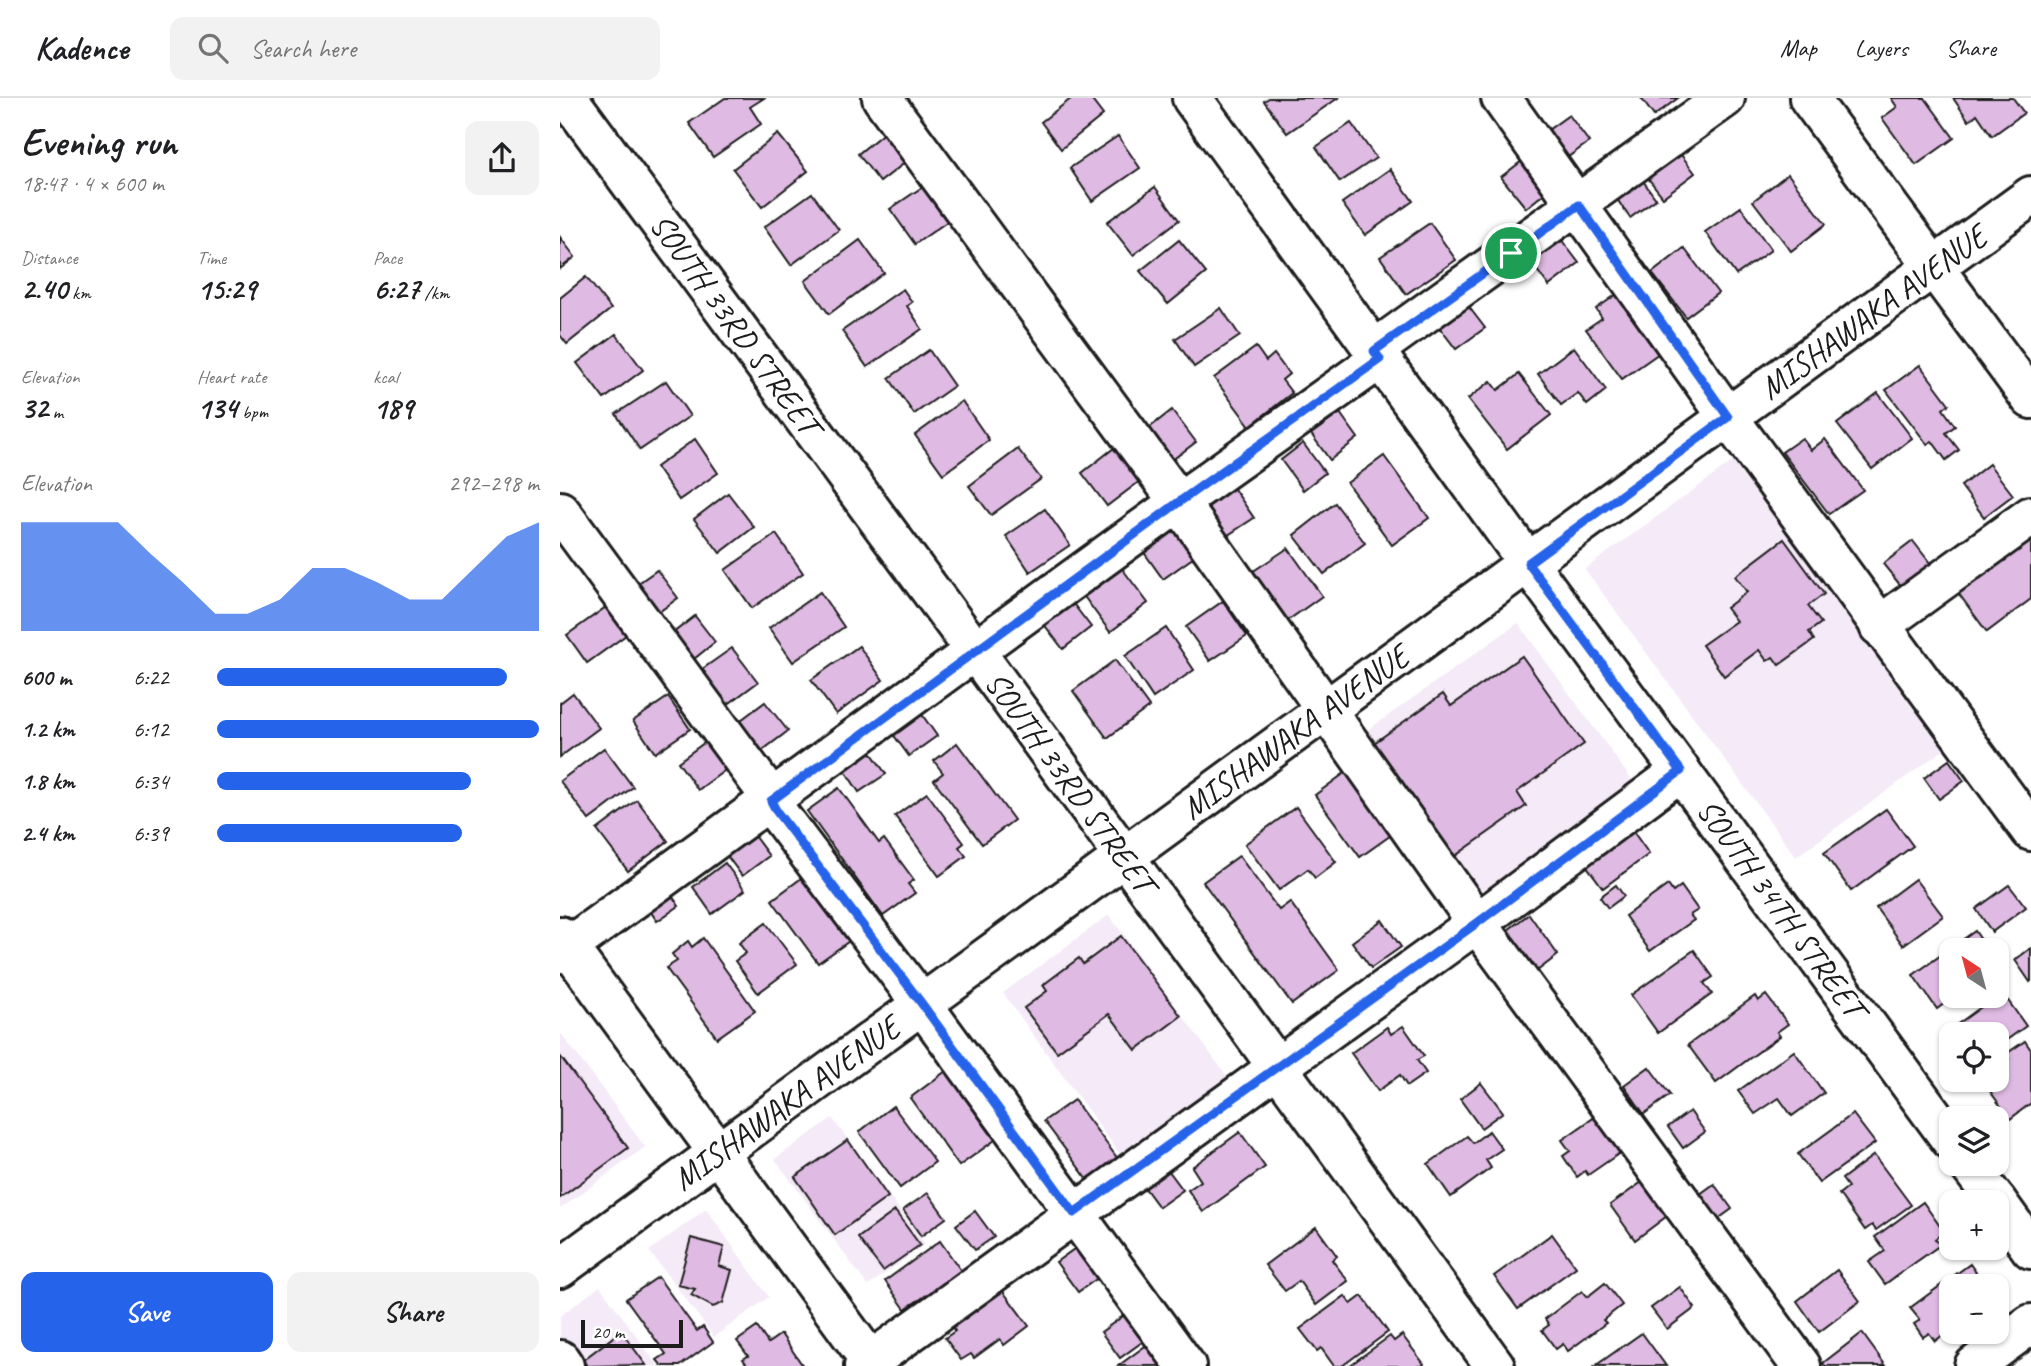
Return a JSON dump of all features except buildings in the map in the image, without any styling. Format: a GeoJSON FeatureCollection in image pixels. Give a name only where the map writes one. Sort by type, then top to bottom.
{"type":"FeatureCollection","features":[{"type":"Feature","properties":{"kind":"street","name":"SOUTH 33RD STREET"},"geometry":{"type":"LineString","coordinates":[[568,98],[975,651],[1495,1366]]}},
{"type":"Feature","properties":{"kind":"street"},"geometry":{"type":"LineString","coordinates":[[881,98],[1179,502],[1477,923],[1801,1366]]}},
{"type":"Feature","properties":{"kind":"street","name":"SOUTH 34TH STREET"},"geometry":{"type":"LineString","coordinates":[[1192,98],[1528,563],[1939,1124]]}},
{"type":"Feature","properties":{"kind":"street"},"geometry":{"type":"LineString","coordinates":[[1501,98],[1879,626],[2031,831]]}},
{"type":"Feature","properties":{"kind":"street"},"geometry":{"type":"LineString","coordinates":[[1681,771],[870,1365],[718,1153],[563,945],[771,801],[1725,98]]}},
{"type":"Feature","properties":{"kind":"street"},"geometry":{"type":"LineString","coordinates":[[1809,98],[2031,399]]}},
{"type":"Feature","properties":{"kind":"street","name":"MISHAWAKA AVENUE"},"geometry":{"type":"LineString","coordinates":[[560,1268],[2031,196]]}},
{"type":"Feature","properties":{"kind":"street"},"geometry":{"type":"LineString","coordinates":[[560,511],[777,812],[922,1004],[1186,1366]]}},
{"type":"Feature","properties":{"kind":"street"},"geometry":{"type":"LineString","coordinates":[[1879,626],[2031,516]]}},
{"type":"Feature","properties":{"kind":"street"},"geometry":{"type":"LineString","coordinates":[[2009,1219],[2031,1250]]}},
{"type":"Feature","properties":{"kind":"street"},"geometry":{"type":"LineString","coordinates":[[1974,1366],[2031,1324]]}},
{"type":"Feature","properties":{"kind":"street"},"geometry":{"type":"LineString","coordinates":[[560,1360],[564,1366]]}},
{"type":"Feature","properties":{"kind":"shaded area"},"geometry":{"type":"Polygon","coordinates":[[[1743,454],[1953,743],[1796,857],[1585,569],[1743,454]]]}},
{"type":"Feature","properties":{"kind":"shaded area"},"geometry":{"type":"Polygon","coordinates":[[[1518,623],[1639,790],[1476,910],[1354,740],[1518,623]]]}},
{"type":"Feature","properties":{"kind":"shaded area"},"geometry":{"type":"Polygon","coordinates":[[[1109,915],[1232,1083],[1124,1160],[1003,993],[1109,915]]]}},
{"type":"Feature","properties":{"kind":"shaded area"},"geometry":{"type":"Polygon","coordinates":[[[560,1032],[645,1147],[560,1209],[560,1032]]]}},
{"type":"Feature","properties":{"kind":"shaded area"},"geometry":{"type":"Polygon","coordinates":[[[832,1118],[925,1244],[868,1286],[775,1159],[832,1118]]]}},
{"type":"Feature","properties":{"kind":"shaded area"},"geometry":{"type":"Polygon","coordinates":[[[706,1209],[769,1297],[714,1337],[649,1251],[706,1209]]]}},
{"type":"Feature","properties":{"kind":"shaded area"},"geometry":{"type":"Polygon","coordinates":[[[600,1286],[658,1366],[575,1366],[560,1344],[560,1316],[600,1286]]]}},
{"type":"Feature","properties":{"kind":"route"},"geometry":{"type":"LineString","coordinates":[[1579,205],[1728,417],[1528,563],[1681,771],[1477,923],[1074,1213],[771,801],[1179,502],[1380,359],[1374,351],[1511,253],[1579,205]]}}]}
